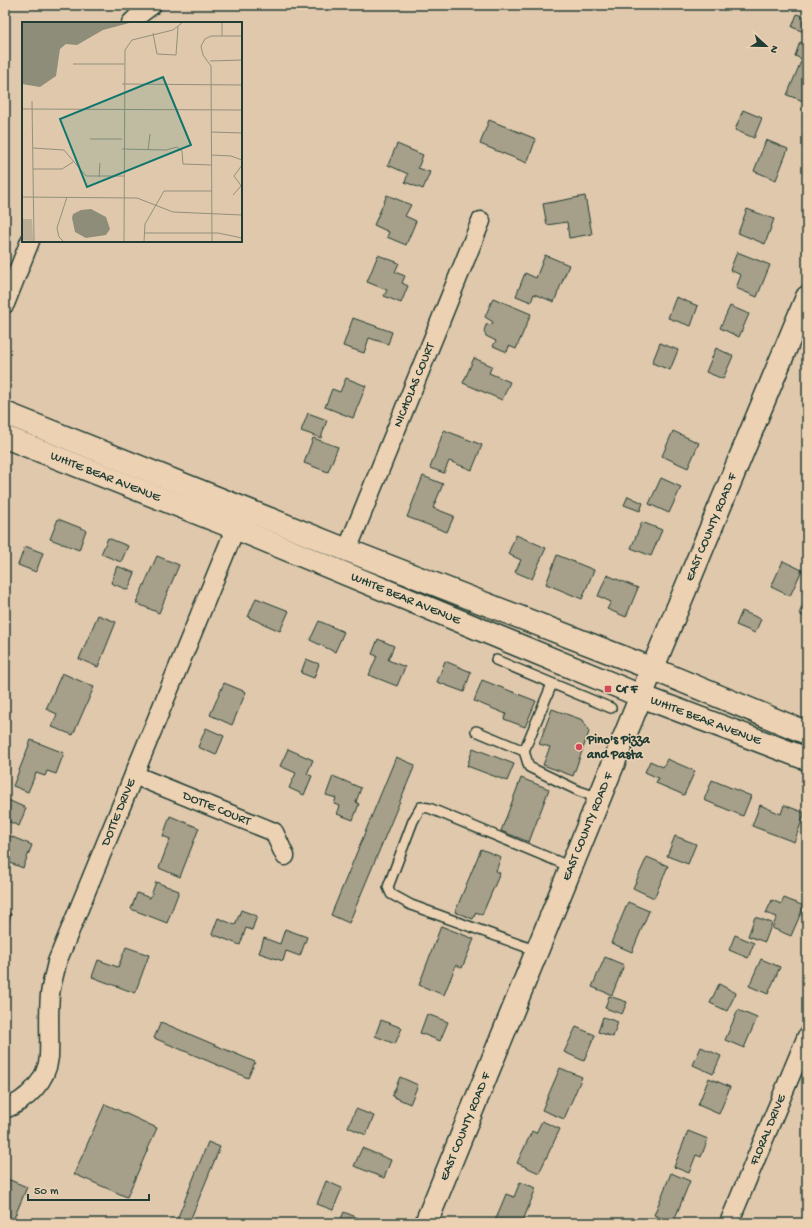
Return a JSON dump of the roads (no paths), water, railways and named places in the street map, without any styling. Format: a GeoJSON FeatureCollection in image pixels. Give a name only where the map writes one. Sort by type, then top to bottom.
{"type":"FeatureCollection","features":[{"type":"Feature","properties":{"kind":"main road","name":"EAST COUNTY ROAD F"},"geometry":{"type":"LineString","coordinates":[[426,1223],[641,696],[807,297]]}},
{"type":"Feature","properties":{"kind":"main road","name":"WHITE BEAR AVENUE"},"geometry":{"type":"LineString","coordinates":[[5,413],[347,550],[653,668],[807,733]]}},
{"type":"Feature","properties":{"kind":"main road","name":"WHITE BEAR AVENUE"},"geometry":{"type":"LineString","coordinates":[[5,436],[235,528],[641,696],[807,759]]}},
{"type":"Feature","properties":{"kind":"street"},"geometry":{"type":"LineString","coordinates":[[132,22],[152,5]]}},
{"type":"Feature","properties":{"kind":"street","name":"NICHOLAS COURT"},"geometry":{"type":"LineString","coordinates":[[347,550],[481,221]]}},
{"type":"Feature","properties":{"kind":"street"},"geometry":{"type":"LineString","coordinates":[[5,304],[30,242]]}},
{"type":"Feature","properties":{"kind":"street","name":"DOTTE DRIVE"},"geometry":{"type":"LineString","coordinates":[[5,1109],[14,1106],[26,1098],[37,1086],[44,1073],[48,1059],[50,995],[57,962],[243,508]]}},
{"type":"Feature","properties":{"kind":"street","name":"DOTTE COURT"},"geometry":{"type":"LineString","coordinates":[[134,775],[274,832],[285,856]]}},
{"type":"Feature","properties":{"kind":"street","name":"FLORAL DRIVE"},"geometry":{"type":"LineString","coordinates":[[729,1223],[807,1036]]}},
{"type":"Feature","properties":{"kind":"lane"},"geometry":{"type":"LineString","coordinates":[[496,660],[611,708]]}},
{"type":"Feature","properties":{"kind":"lane"},"geometry":{"type":"LineString","coordinates":[[552,684],[524,751],[529,767],[579,791],[600,798]]}},
{"type":"Feature","properties":{"kind":"lane"},"geometry":{"type":"LineString","coordinates":[[476,731],[524,751]]}},
{"type":"Feature","properties":{"kind":"lane"},"geometry":{"type":"LineString","coordinates":[[537,951],[411,905],[391,894],[388,887],[413,821],[421,807],[430,808],[571,867]]}},
{"type":"Feature","properties":{"kind":"place","name":"Cr F"},"geometry":{"type":"Point","coordinates":[608,689]}},
{"type":"Feature","properties":{"kind":"place","name":"Pino's Pizza and Pasta"},"geometry":{"type":"Point","coordinates":[579,747]}}]}
